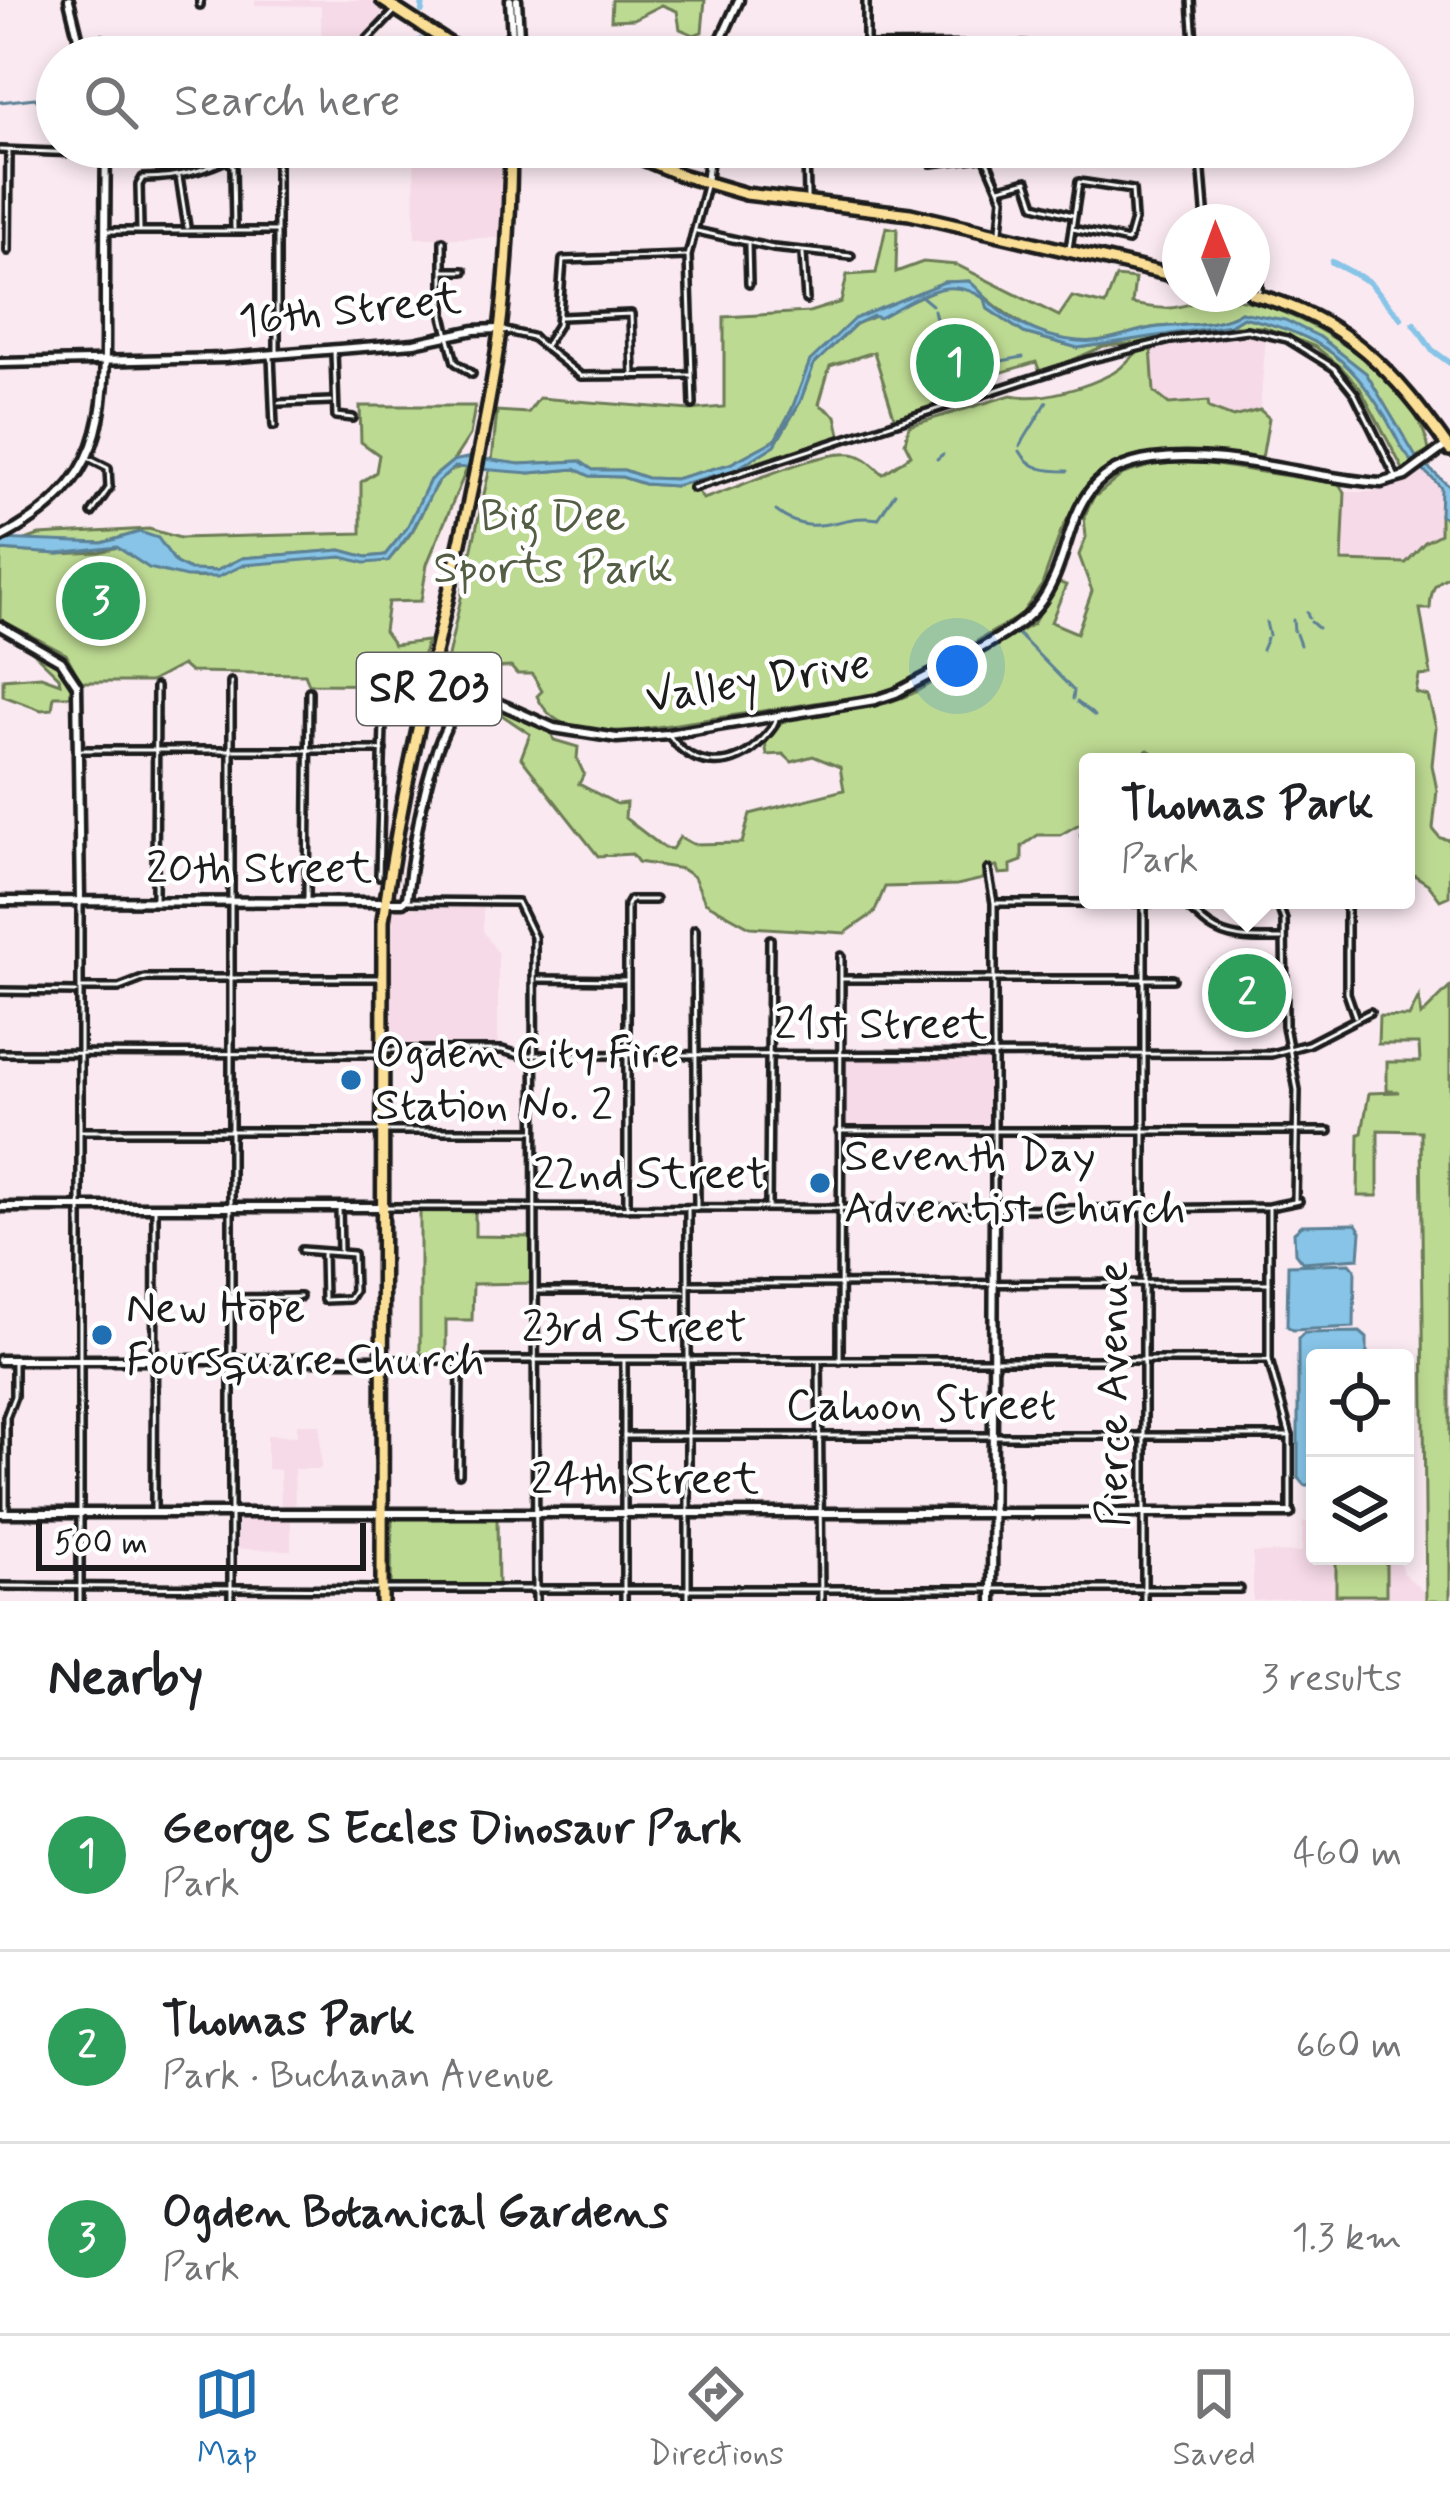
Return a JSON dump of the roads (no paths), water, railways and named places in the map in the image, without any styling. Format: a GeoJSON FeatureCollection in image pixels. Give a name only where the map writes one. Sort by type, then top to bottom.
{"type":"FeatureCollection","features":[{"type":"Feature","properties":{"kind":"main road"},"geometry":{"type":"LineString","coordinates":[[382,0],[437,36]]}},
{"type":"Feature","properties":{"kind":"main road","name":"SR 203"},"geometry":{"type":"LineString","coordinates":[[382,1595],[386,902],[500,329],[511,168]]}},
{"type":"Feature","properties":{"kind":"main road"},"geometry":{"type":"LineString","coordinates":[[666,168],[706,184],[807,204],[910,214],[1162,273]]}},
{"type":"Feature","properties":{"kind":"main road"},"geometry":{"type":"LineString","coordinates":[[1270,300],[1315,316],[1363,346],[1448,448]]}},
{"type":"Feature","properties":{"kind":"street"},"geometry":{"type":"LineString","coordinates":[[69,0],[77,36]]}},
{"type":"Feature","properties":{"kind":"street"},"geometry":{"type":"LineString","coordinates":[[514,0],[516,36]]}},
{"type":"Feature","properties":{"kind":"street"},"geometry":{"type":"LineString","coordinates":[[723,36],[739,0]]}},
{"type":"Feature","properties":{"kind":"street"},"geometry":{"type":"LineString","coordinates":[[866,0],[866,36]]}},
{"type":"Feature","properties":{"kind":"street"},"geometry":{"type":"LineString","coordinates":[[1191,0],[1193,36]]}},
{"type":"Feature","properties":{"kind":"street"},"geometry":{"type":"LineString","coordinates":[[371,36],[396,10]]}},
{"type":"Feature","properties":{"kind":"street"},"geometry":{"type":"LineString","coordinates":[[0,150],[36,150]]}},
{"type":"Feature","properties":{"kind":"street"},"geometry":{"type":"LineString","coordinates":[[8,251],[9,150]]}},
{"type":"Feature","properties":{"kind":"street"},"geometry":{"type":"LineString","coordinates":[[4,535],[53,505],[88,459],[103,413],[106,168]]}},
{"type":"Feature","properties":{"kind":"street"},"geometry":{"type":"LineString","coordinates":[[140,231],[140,181],[206,168]]}},
{"type":"Feature","properties":{"kind":"street"},"geometry":{"type":"LineString","coordinates":[[232,168],[234,230]]}},
{"type":"Feature","properties":{"kind":"street"},"geometry":{"type":"LineString","coordinates":[[274,426],[278,168]]}},
{"type":"Feature","properties":{"kind":"street"},"geometry":{"type":"LineString","coordinates":[[693,405],[688,256],[708,168]]}},
{"type":"Feature","properties":{"kind":"street"},"geometry":{"type":"LineString","coordinates":[[806,168],[807,204]]}},
{"type":"Feature","properties":{"kind":"street"},"geometry":{"type":"LineString","coordinates":[[990,168],[1000,188],[1004,212],[999,235]]}},
{"type":"Feature","properties":{"kind":"street"},"geometry":{"type":"LineString","coordinates":[[1202,168],[1205,204]]}},
{"type":"Feature","properties":{"kind":"street"},"geometry":{"type":"LineString","coordinates":[[179,176],[188,230]]}},
{"type":"Feature","properties":{"kind":"street"},"geometry":{"type":"LineString","coordinates":[[1000,188],[1027,182],[1035,205],[1074,215]]}},
{"type":"Feature","properties":{"kind":"street"},"geometry":{"type":"LineString","coordinates":[[1068,251],[1079,182],[1132,190],[1134,220],[1128,242],[1073,229]]}},
{"type":"Feature","properties":{"kind":"street"},"geometry":{"type":"LineString","coordinates":[[695,230],[748,243],[851,256]]}},
{"type":"Feature","properties":{"kind":"street"},"geometry":{"type":"LineString","coordinates":[[105,231],[277,231]]}},
{"type":"Feature","properties":{"kind":"street"},"geometry":{"type":"LineString","coordinates":[[443,241],[443,316],[454,362],[472,374]]}},
{"type":"Feature","properties":{"kind":"street"},"geometry":{"type":"LineString","coordinates":[[748,243],[749,284]]}},
{"type":"Feature","properties":{"kind":"street"},"geometry":{"type":"LineString","coordinates":[[802,252],[806,300]]}},
{"type":"Feature","properties":{"kind":"street"},"geometry":{"type":"LineString","coordinates":[[544,346],[555,332],[563,260],[688,256]]}},
{"type":"Feature","properties":{"kind":"street"},"geometry":{"type":"LineString","coordinates":[[443,271],[464,271]]}},
{"type":"Feature","properties":{"kind":"street"},"geometry":{"type":"LineString","coordinates":[[558,317],[632,314],[633,376]]}},
{"type":"Feature","properties":{"kind":"street","name":"16th Street"},"geometry":{"type":"LineString","coordinates":[[0,363],[274,355],[414,344],[500,329],[524,334],[581,376],[692,375]]}},
{"type":"Feature","properties":{"kind":"street"},"geometry":{"type":"LineString","coordinates":[[693,488],[1088,360],[1171,340],[1247,330],[1287,339],[1334,368],[1354,394],[1398,479]]}},
{"type":"Feature","properties":{"kind":"street"},"geometry":{"type":"LineString","coordinates":[[334,350],[337,417],[353,418]]}},
{"type":"Feature","properties":{"kind":"street"},"geometry":{"type":"LineString","coordinates":[[279,404],[334,401]]}},
{"type":"Feature","properties":{"kind":"street","name":"Valley Drive"},"geometry":{"type":"LineString","coordinates":[[406,901],[419,809],[461,703],[487,698],[554,728],[617,738],[875,700],[896,693],[1022,622],[1048,589],[1081,501],[1103,479],[1137,461],[1195,458],[1370,482],[1398,479],[1448,448]]}},
{"type":"Feature","properties":{"kind":"street"},"geometry":{"type":"LineString","coordinates":[[88,459],[107,468],[109,477],[109,488],[92,513]]}},
{"type":"Feature","properties":{"kind":"street"},"geometry":{"type":"LineString","coordinates":[[0,626],[49,652],[72,675],[80,700],[80,1601]]}},
{"type":"Feature","properties":{"kind":"street"},"geometry":{"type":"LineString","coordinates":[[231,682],[231,1601]]}},
{"type":"Feature","properties":{"kind":"street"},"geometry":{"type":"LineString","coordinates":[[155,896],[156,687]]}},
{"type":"Feature","properties":{"kind":"street"},"geometry":{"type":"LineString","coordinates":[[379,876],[384,687]]}},
{"type":"Feature","properties":{"kind":"street"},"geometry":{"type":"LineString","coordinates":[[308,902],[309,692]]}},
{"type":"Feature","properties":{"kind":"street"},"geometry":{"type":"LineString","coordinates":[[668,734],[703,760],[735,761],[747,757],[776,725],[778,715]]}},
{"type":"Feature","properties":{"kind":"street"},"geometry":{"type":"LineString","coordinates":[[80,750],[383,750]]}},
{"type":"Feature","properties":{"kind":"street"},"geometry":{"type":"LineString","coordinates":[[988,871],[994,903],[995,1054],[992,1601]]}},
{"type":"Feature","properties":{"kind":"street","name":"20th Street"},"geometry":{"type":"LineString","coordinates":[[0,902],[155,896],[232,902],[517,902],[534,937],[536,979]]}},
{"type":"Feature","properties":{"kind":"street"},"geometry":{"type":"LineString","coordinates":[[626,1208],[630,899],[655,901]]}},
{"type":"Feature","properties":{"kind":"street"},"geometry":{"type":"LineString","coordinates":[[994,903],[1079,902]]}},
{"type":"Feature","properties":{"kind":"street","name":"Pierce Avenue"},"geometry":{"type":"LineString","coordinates":[[1144,909],[1144,1601]]}},
{"type":"Feature","properties":{"kind":"street"},"geometry":{"type":"LineString","coordinates":[[1190,909],[1212,928],[1235,938],[1285,939]]}},
{"type":"Feature","properties":{"kind":"street"},"geometry":{"type":"LineString","coordinates":[[1280,909],[1285,939],[1285,1026],[1297,1090],[1296,1131]]}},
{"type":"Feature","properties":{"kind":"street"},"geometry":{"type":"LineString","coordinates":[[1347,909],[1347,993],[1355,1016]]}},
{"type":"Feature","properties":{"kind":"street"},"geometry":{"type":"LineString","coordinates":[[695,929],[698,1208]]}},
{"type":"Feature","properties":{"kind":"street"},"geometry":{"type":"LineString","coordinates":[[768,1208],[770,939]]}},
{"type":"Feature","properties":{"kind":"street"},"geometry":{"type":"LineString","coordinates":[[840,1361],[842,956]]}},
{"type":"Feature","properties":{"kind":"street"},"geometry":{"type":"LineString","coordinates":[[0,992],[119,988],[145,978],[383,978]]}},
{"type":"Feature","properties":{"kind":"street"},"geometry":{"type":"LineString","coordinates":[[536,1601],[536,979],[627,980]]}},
{"type":"Feature","properties":{"kind":"street"},"geometry":{"type":"LineString","coordinates":[[841,979],[1173,979]]}},
{"type":"Feature","properties":{"kind":"street","name":"21st Street"},"geometry":{"type":"LineString","coordinates":[[0,1054],[502,1050],[536,1055],[1271,1054],[1290,1050],[1370,1012]]}},
{"type":"Feature","properties":{"kind":"street"},"geometry":{"type":"LineString","coordinates":[[839,1131],[1329,1130]]}},
{"type":"Feature","properties":{"kind":"street"},"geometry":{"type":"LineString","coordinates":[[80,1131],[536,1131]]}},
{"type":"Feature","properties":{"kind":"street","name":"22nd Street"},"geometry":{"type":"LineString","coordinates":[[0,1208],[1269,1207],[1297,1201],[1296,1131]]}},
{"type":"Feature","properties":{"kind":"street"},"geometry":{"type":"LineString","coordinates":[[339,1207],[340,1253]]}},
{"type":"Feature","properties":{"kind":"street"},"geometry":{"type":"LineString","coordinates":[[1269,1207],[1269,1360],[1290,1436],[1290,1513]]}},
{"type":"Feature","properties":{"kind":"street"},"geometry":{"type":"LineString","coordinates":[[154,1513],[155,1208]]}},
{"type":"Feature","properties":{"kind":"street"},"geometry":{"type":"LineString","coordinates":[[688,1208],[688,1601]]}},
{"type":"Feature","properties":{"kind":"street"},"geometry":{"type":"LineString","coordinates":[[302,1250],[354,1255],[354,1291],[346,1300],[327,1301],[322,1294],[323,1253]]}},
{"type":"Feature","properties":{"kind":"street"},"geometry":{"type":"LineString","coordinates":[[688,1284],[1269,1283]]}},
{"type":"Feature","properties":{"kind":"street"},"geometry":{"type":"LineString","coordinates":[[536,1291],[688,1291]]}},
{"type":"Feature","properties":{"kind":"street"},"geometry":{"type":"LineString","coordinates":[[232,1298],[299,1298]]}},
{"type":"Feature","properties":{"kind":"street","name":"23rd Street"},"geometry":{"type":"LineString","coordinates":[[0,1360],[1269,1360]]}},
{"type":"Feature","properties":{"kind":"street"},"geometry":{"type":"LineString","coordinates":[[3,1513],[6,1417],[14,1396],[14,1360]]}},
{"type":"Feature","properties":{"kind":"street"},"geometry":{"type":"LineString","coordinates":[[459,1474],[460,1360]]}},
{"type":"Feature","properties":{"kind":"street"},"geometry":{"type":"LineString","coordinates":[[623,1360],[624,1601]]}},
{"type":"Feature","properties":{"kind":"street"},"geometry":{"type":"LineString","coordinates":[[819,1361],[821,1601]]}},
{"type":"Feature","properties":{"kind":"street","name":"Cahoon Street"},"geometry":{"type":"LineString","coordinates":[[624,1436],[1290,1436]]}},
{"type":"Feature","properties":{"kind":"street","name":"24th Street"},"geometry":{"type":"LineString","coordinates":[[3,1513],[1290,1513]]}},
{"type":"Feature","properties":{"kind":"street"},"geometry":{"type":"LineString","coordinates":[[0,1586],[382,1595],[536,1589],[1240,1589]]}},
{"type":"Feature","properties":{"kind":"water"},"geometry":{"type":"Polygon","coordinates":[[[969,281],[1011,319],[1072,340],[1097,341],[1152,328],[1213,322],[1241,312],[1285,320],[1320,337],[1366,373],[1416,457],[1450,487],[1450,520],[1440,515],[1441,488],[1405,453],[1356,376],[1309,339],[1243,317],[1230,325],[1078,348],[1024,333],[971,291],[945,288],[856,324],[814,364],[800,402],[775,445],[735,470],[675,486],[590,476],[575,469],[530,473],[455,467],[436,484],[412,531],[388,561],[365,563],[342,557],[244,565],[218,577],[186,577],[149,568],[117,547],[58,554],[0,550],[0,539],[102,543],[140,532],[158,538],[176,563],[190,570],[216,571],[242,558],[341,550],[367,557],[385,555],[407,528],[430,480],[453,461],[471,457],[520,464],[580,461],[593,470],[675,479],[730,464],[775,440],[810,361],[854,319],[944,282],[969,281]]]}},
{"type":"Feature","properties":{"kind":"water"},"geometry":{"type":"Polygon","coordinates":[[[1356,1224],[1361,1232],[1359,1258],[1302,1262],[1295,1253],[1294,1232],[1302,1225],[1356,1224]]]}},
{"type":"Feature","properties":{"kind":"water"},"geometry":{"type":"Polygon","coordinates":[[[1350,1263],[1355,1269],[1354,1327],[1293,1330],[1287,1326],[1288,1265],[1350,1263]]]}},
{"type":"Feature","properties":{"kind":"water"},"geometry":{"type":"Polygon","coordinates":[[[1360,1332],[1367,1338],[1367,1349],[1306,1349],[1306,1485],[1298,1478],[1298,1339],[1304,1333],[1360,1332]]]}},
{"type":"Feature","properties":{"kind":"waterway"},"geometry":{"type":"LineString","coordinates":[[422,11],[423,0]]}},
{"type":"Feature","properties":{"kind":"waterway"},"geometry":{"type":"LineString","coordinates":[[0,102],[36,99]]}},
{"type":"Feature","properties":{"kind":"waterway"},"geometry":{"type":"LineString","coordinates":[[1332,262],[1368,281],[1401,318]]}},
{"type":"Feature","properties":{"kind":"waterway"},"geometry":{"type":"LineString","coordinates":[[920,295],[932,305]]}},
{"type":"Feature","properties":{"kind":"waterway"},"geometry":{"type":"LineString","coordinates":[[934,310],[936,319]]}},
{"type":"Feature","properties":{"kind":"waterway"},"geometry":{"type":"LineString","coordinates":[[1414,324],[1432,350],[1450,363]]}},
{"type":"Feature","properties":{"kind":"waterway"},"geometry":{"type":"LineString","coordinates":[[945,336],[948,344]]}},
{"type":"Feature","properties":{"kind":"waterway"},"geometry":{"type":"LineString","coordinates":[[969,367],[1023,357]]}},
{"type":"Feature","properties":{"kind":"waterway"},"geometry":{"type":"LineString","coordinates":[[1020,446],[1047,402]]}},
{"type":"Feature","properties":{"kind":"waterway"},"geometry":{"type":"LineString","coordinates":[[1020,451],[1034,466],[1068,471]]}},
{"type":"Feature","properties":{"kind":"waterway"},"geometry":{"type":"LineString","coordinates":[[937,459],[943,454]]}},
{"type":"Feature","properties":{"kind":"waterway"},"geometry":{"type":"LineString","coordinates":[[776,511],[803,524],[878,519],[895,493]]}},
{"type":"Feature","properties":{"kind":"waterway"},"geometry":{"type":"LineString","coordinates":[[1307,612],[1309,618]]}},
{"type":"Feature","properties":{"kind":"waterway"},"geometry":{"type":"LineString","coordinates":[[1293,620],[1294,631]]}},
{"type":"Feature","properties":{"kind":"waterway"},"geometry":{"type":"LineString","coordinates":[[1266,622],[1269,635]]}},
{"type":"Feature","properties":{"kind":"waterway"},"geometry":{"type":"LineString","coordinates":[[1311,622],[1318,628]]}},
{"type":"Feature","properties":{"kind":"waterway"},"geometry":{"type":"LineString","coordinates":[[1015,631],[1074,691],[1073,699]]}},
{"type":"Feature","properties":{"kind":"waterway"},"geometry":{"type":"LineString","coordinates":[[1296,634],[1300,645]]}},
{"type":"Feature","properties":{"kind":"waterway"},"geometry":{"type":"LineString","coordinates":[[1262,650],[1267,638]]}},
{"type":"Feature","properties":{"kind":"waterway"},"geometry":{"type":"LineString","coordinates":[[1077,702],[1095,716]]}},
{"type":"Feature","properties":{"kind":"place","name":"George S Eccles Dinosaur Park"},"geometry":{"type":"Point","coordinates":[955,363]}},
{"type":"Feature","properties":{"kind":"place","name":"Ogden Botanical Gardens"},"geometry":{"type":"Point","coordinates":[101,601]}},
{"type":"Feature","properties":{"kind":"place","name":"Thomas Park"},"geometry":{"type":"Point","coordinates":[1247,993]}},
{"type":"Feature","properties":{"kind":"place","name":"Ogden City Fire Station No. 2"},"geometry":{"type":"Point","coordinates":[351,1080]}},
{"type":"Feature","properties":{"kind":"place","name":"Seventh Day Adventist Church"},"geometry":{"type":"Point","coordinates":[820,1183]}},
{"type":"Feature","properties":{"kind":"place","name":"New Hope Foursquare Church"},"geometry":{"type":"Point","coordinates":[102,1335]}},
{"type":"Feature","properties":{"kind":"park label","name":"Big Dee Sports Park"},"geometry":{"type":"Point","coordinates":[553,543]}}]}
